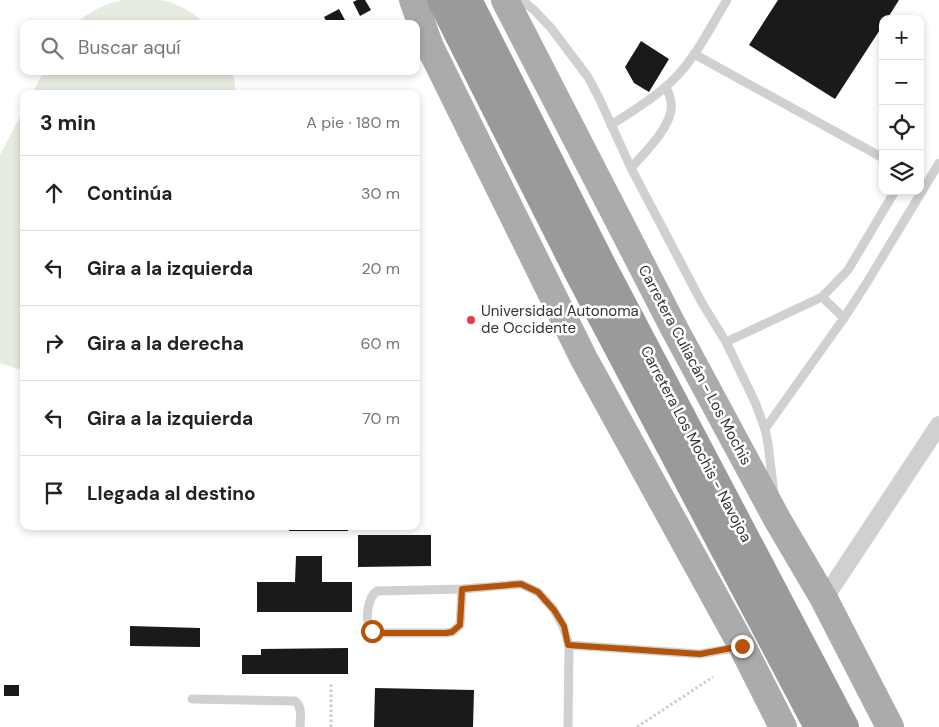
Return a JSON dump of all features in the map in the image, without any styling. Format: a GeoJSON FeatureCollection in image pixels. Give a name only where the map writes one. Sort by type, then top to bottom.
{"type":"FeatureCollection","features":[{"type":"Feature","properties":{"kind":"highway","name":"Carretera Los Mochis - Navojoa"},"geometry":{"type":"LineString","coordinates":[[441,0],[585,284],[818,727]]}},
{"type":"Feature","properties":{"kind":"highway","name":"Carretera Los Mochis - Navojoa"},"geometry":{"type":"LineString","coordinates":[[468,0],[602,265],[845,727]]}},
{"type":"Feature","properties":{"kind":"main road"},"geometry":{"type":"LineString","coordinates":[[413,0],[430,47],[584,359],[742,646],[783,727]]}},
{"type":"Feature","properties":{"kind":"main road","name":"Carretera Culiacán - Los Mochis"},"geometry":{"type":"LineString","coordinates":[[505,0],[674,328],[777,518],[824,599],[890,727]]}},
{"type":"Feature","properties":{"kind":"street"},"geometry":{"type":"LineString","coordinates":[[824,599],[939,425]]}},
{"type":"Feature","properties":{"kind":"lane"},"geometry":{"type":"LineString","coordinates":[[518,0],[534,10],[551,28],[588,77],[630,168],[702,303],[726,342],[755,402],[765,429],[777,518]]}},
{"type":"Feature","properties":{"kind":"lane"},"geometry":{"type":"LineString","coordinates":[[611,126],[676,77],[694,54],[727,0]]}},
{"type":"Feature","properties":{"kind":"lane"},"geometry":{"type":"LineString","coordinates":[[694,54],[879,156]]}},
{"type":"Feature","properties":{"kind":"lane"},"geometry":{"type":"LineString","coordinates":[[630,168],[651,145],[671,114],[672,103],[666,86]]}},
{"type":"Feature","properties":{"kind":"lane"},"geometry":{"type":"LineString","coordinates":[[924,181],[939,163]]}},
{"type":"Feature","properties":{"kind":"lane"},"geometry":{"type":"LineString","coordinates":[[726,342],[822,297],[848,270],[893,195]]}},
{"type":"Feature","properties":{"kind":"lane"},"geometry":{"type":"LineString","coordinates":[[765,429],[866,284],[916,195]]}},
{"type":"Feature","properties":{"kind":"lane"},"geometry":{"type":"LineString","coordinates":[[822,297],[844,318]]}},
{"type":"Feature","properties":{"kind":"lane"},"geometry":{"type":"LineString","coordinates":[[462,589],[460,625],[452,632],[377,633],[372,631],[368,622],[369,602],[373,593],[377,591],[462,589],[521,584],[538,592],[554,610],[564,626],[568,645],[568,727]]}},
{"type":"Feature","properties":{"kind":"lane"},"geometry":{"type":"LineString","coordinates":[[568,645],[700,654],[742,646]]}},
{"type":"Feature","properties":{"kind":"lane"},"geometry":{"type":"LineString","coordinates":[[192,699],[295,701],[300,708],[300,727]]}},
{"type":"Feature","properties":{"kind":"path"},"geometry":{"type":"LineString","coordinates":[[637,727],[713,678]]}},
{"type":"Feature","properties":{"kind":"path"},"geometry":{"type":"LineString","coordinates":[[331,683],[331,727]]}},
{"type":"Feature","properties":{"kind":"shaded area"},"geometry":{"type":"Polygon","coordinates":[[[122,0],[167,1],[185,9],[201,20],[80,20],[97,9],[122,0]]]}},
{"type":"Feature","properties":{"kind":"shaded area"},"geometry":{"type":"Polygon","coordinates":[[[42,75],[234,75],[235,90],[34,90],[42,75]]]}},
{"type":"Feature","properties":{"kind":"shaded area"},"geometry":{"type":"Polygon","coordinates":[[[20,117],[20,370],[0,363],[0,155],[20,117]]]}},
{"type":"Feature","properties":{"kind":"building"},"geometry":{"type":"Polygon","coordinates":[[[365,0],[371,10],[360,16],[353,2],[365,0]]]}},
{"type":"Feature","properties":{"kind":"building"},"geometry":{"type":"Polygon","coordinates":[[[778,0],[899,0],[890,15],[879,15],[879,31],[835,99],[749,45],[778,0]]]}},
{"type":"Feature","properties":{"kind":"building"},"geometry":{"type":"Polygon","coordinates":[[[339,9],[345,20],[326,20],[324,17],[339,9]]]}},
{"type":"Feature","properties":{"kind":"building"},"geometry":{"type":"Polygon","coordinates":[[[641,41],[669,59],[649,92],[634,83],[625,67],[641,41]]]}},
{"type":"Feature","properties":{"kind":"building"},"geometry":{"type":"Polygon","coordinates":[[[289,530],[348,530],[348,531],[289,530]]]}},
{"type":"Feature","properties":{"kind":"building"},"geometry":{"type":"Polygon","coordinates":[[[358,535],[431,535],[431,566],[358,567],[358,535]]]}},
{"type":"Feature","properties":{"kind":"building"},"geometry":{"type":"Polygon","coordinates":[[[296,556],[322,556],[322,582],[352,582],[352,612],[257,612],[257,582],[295,582],[296,556]]]}},
{"type":"Feature","properties":{"kind":"building"},"geometry":{"type":"Polygon","coordinates":[[[130,626],[200,628],[200,647],[130,646],[130,626]]]}},
{"type":"Feature","properties":{"kind":"building"},"geometry":{"type":"Polygon","coordinates":[[[348,648],[348,674],[242,674],[242,655],[261,655],[261,649],[348,648]]]}},
{"type":"Feature","properties":{"kind":"building"},"geometry":{"type":"Polygon","coordinates":[[[4,685],[19,685],[19,696],[4,696],[4,685]]]}},
{"type":"Feature","properties":{"kind":"building"},"geometry":{"type":"Polygon","coordinates":[[[375,688],[474,690],[473,727],[374,727],[375,688]]]}},
{"type":"Feature","properties":{"kind":"place","name":"Universidad Autonoma de Occidente"},"geometry":{"type":"Point","coordinates":[471,320]}},
{"type":"Feature","properties":{"kind":"route"},"geometry":{"type":"LineString","coordinates":[[372,631],[377,633],[452,632],[457,629],[461,622],[462,589],[521,584],[538,592],[554,610],[564,626],[568,645],[700,654],[742,646]]}}]}
